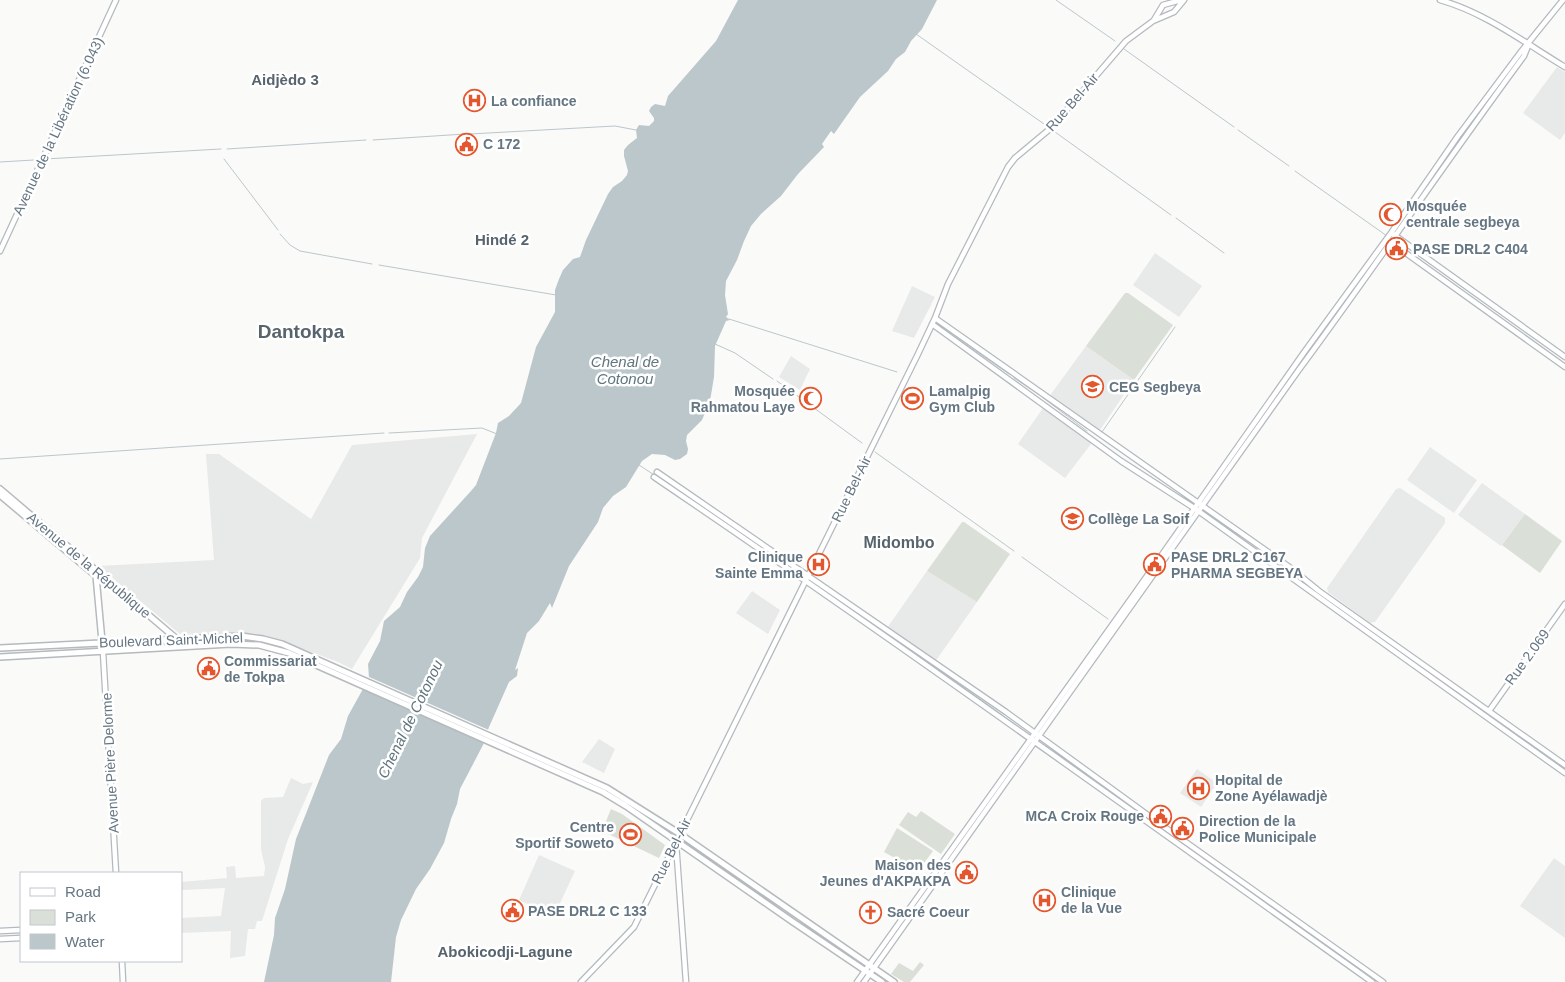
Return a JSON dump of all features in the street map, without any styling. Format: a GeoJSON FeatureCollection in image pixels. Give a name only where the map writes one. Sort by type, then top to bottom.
{"type":"FeatureCollection","features":[{"type":"Feature","properties":{"kind":"main road","name":"Avenue de la République"},"geometry":{"type":"LineString","coordinates":[[0,489],[178,640]]}},
{"type":"Feature","properties":{"kind":"main road","name":"Avenue de la République"},"geometry":{"type":"LineString","coordinates":[[0,496],[96,576],[102,643]]}},
{"type":"Feature","properties":{"kind":"main road","name":"Boulevard Saint-Michel"},"geometry":{"type":"LineString","coordinates":[[0,648],[241,636],[282,644],[336,670]]}},
{"type":"Feature","properties":{"kind":"main road"},"geometry":{"type":"LineString","coordinates":[[102,643],[103,652]]}},
{"type":"Feature","properties":{"kind":"main road","name":"Boulevard Saint-Michel"},"geometry":{"type":"LineString","coordinates":[[0,656],[245,644],[277,649],[336,670]]}},
{"type":"Feature","properties":{"kind":"main road"},"geometry":{"type":"LineString","coordinates":[[336,670],[607,788],[680,834],[894,982]]}},
{"type":"Feature","properties":{"kind":"main road"},"geometry":{"type":"LineString","coordinates":[[495,740],[594,787],[626,806],[882,982]]}},
{"type":"Feature","properties":{"kind":"street","name":"Avenue de la Libération (6.043)"},"geometry":{"type":"LineString","coordinates":[[0,252],[116,0]]}},
{"type":"Feature","properties":{"kind":"street","name":"Rue Bel-Air"},"geometry":{"type":"LineString","coordinates":[[1154,21],[1163,5],[1182,0]]}},
{"type":"Feature","properties":{"kind":"street","name":"Rue Bel-Air"},"geometry":{"type":"LineString","coordinates":[[581,982],[634,927],[935,318],[948,284],[1010,164],[1052,128],[1126,41],[1154,21],[1174,12],[1182,0]]}},
{"type":"Feature","properties":{"kind":"street"},"geometry":{"type":"LineString","coordinates":[[1440,0],[1474,13],[1565,67]]}},
{"type":"Feature","properties":{"kind":"street"},"geometry":{"type":"LineString","coordinates":[[864,982],[872,966],[1036,734],[1393,235],[1524,56],[1529,44],[1563,0]]}},
{"type":"Feature","properties":{"kind":"street"},"geometry":{"type":"LineString","coordinates":[[1393,235],[1565,357]]}},
{"type":"Feature","properties":{"kind":"street"},"geometry":{"type":"LineString","coordinates":[[1389,241],[1565,367]]}},
{"type":"Feature","properties":{"kind":"street"},"geometry":{"type":"LineString","coordinates":[[935,318],[1565,765]]}},
{"type":"Feature","properties":{"kind":"street"},"geometry":{"type":"LineString","coordinates":[[932,324],[1121,461],[1196,510],[1565,773]]}},
{"type":"Feature","properties":{"kind":"street"},"geometry":{"type":"LineString","coordinates":[[1372,982],[806,580],[750,544],[656,475],[701,502],[1036,734],[1383,982]]}},
{"type":"Feature","properties":{"kind":"street","name":"Rue 2.069"},"geometry":{"type":"LineString","coordinates":[[1489,711],[1565,604]]}},
{"type":"Feature","properties":{"kind":"street","name":"Avenue Pière Delorme"},"geometry":{"type":"LineString","coordinates":[[103,652],[116,872]]}},
{"type":"Feature","properties":{"kind":"street"},"geometry":{"type":"LineString","coordinates":[[676,842],[686,982]]}},
{"type":"Feature","properties":{"kind":"street"},"geometry":{"type":"LineString","coordinates":[[0,931],[20,930]]}},
{"type":"Feature","properties":{"kind":"street"},"geometry":{"type":"LineString","coordinates":[[0,939],[20,938]]}},
{"type":"Feature","properties":{"kind":"street"},"geometry":{"type":"LineString","coordinates":[[122,962],[123,982]]}},
{"type":"Feature","properties":{"kind":"street"},"geometry":{"type":"LineString","coordinates":[[857,982],[868,973]]}},
{"type":"Feature","properties":{"kind":"street"},"geometry":{"type":"LineString","coordinates":[[868,973],[869,982]]}},
{"type":"Feature","properties":{"kind":"shaded area"},"geometry":{"type":"Polygon","coordinates":[[[1557,67],[1565,72],[1565,133],[1560,140],[1523,113],[1557,67]]]}},
{"type":"Feature","properties":{"kind":"shaded area"},"geometry":{"type":"Polygon","coordinates":[[[1155,253],[1202,286],[1179,317],[1133,285],[1155,253]]]}},
{"type":"Feature","properties":{"kind":"shaded area"},"geometry":{"type":"Polygon","coordinates":[[[912,286],[935,297],[914,338],[892,331],[912,286]]]}},
{"type":"Feature","properties":{"kind":"shaded area","name":"CEG Segbeya"},"geometry":{"type":"Polygon","coordinates":[[[1086,346],[1134,380],[1100,430],[1052,397],[1051,394],[1086,346]]]}},
{"type":"Feature","properties":{"kind":"shaded area"},"geometry":{"type":"Polygon","coordinates":[[[791,356],[810,369],[800,390],[779,377],[791,356]]]}},
{"type":"Feature","properties":{"kind":"shaded area"},"geometry":{"type":"Polygon","coordinates":[[[1043,408],[1090,441],[1091,444],[1065,478],[1018,444],[1043,408]]]}},
{"type":"Feature","properties":{"kind":"shaded area"},"geometry":{"type":"Polygon","coordinates":[[[477,434],[422,538],[420,558],[352,669],[279,640],[253,633],[180,634],[98,566],[214,560],[206,454],[219,454],[311,519],[352,445],[477,434]]]}},
{"type":"Feature","properties":{"kind":"shaded area"},"geometry":{"type":"Polygon","coordinates":[[[1430,447],[1477,480],[1454,513],[1407,480],[1430,447]]]}},
{"type":"Feature","properties":{"kind":"shaded area"},"geometry":{"type":"Polygon","coordinates":[[[1482,483],[1525,514],[1501,546],[1458,515],[1482,483]]]}},
{"type":"Feature","properties":{"kind":"shaded area"},"geometry":{"type":"Polygon","coordinates":[[[1400,488],[1445,518],[1445,523],[1375,622],[1370,623],[1328,592],[1327,588],[1396,489],[1400,488]]]}},
{"type":"Feature","properties":{"kind":"shaded area"},"geometry":{"type":"Polygon","coordinates":[[[927,571],[977,602],[935,662],[887,628],[927,571]]]}},
{"type":"Feature","properties":{"kind":"shaded area"},"geometry":{"type":"Polygon","coordinates":[[[752,591],[780,610],[768,634],[736,613],[752,591]]]}},
{"type":"Feature","properties":{"kind":"shaded area"},"geometry":{"type":"Polygon","coordinates":[[[599,739],[615,749],[604,773],[582,762],[599,739]]]}},
{"type":"Feature","properties":{"kind":"shaded area","name":"Hopital de Zone Ayélawadjè"},"geometry":{"type":"Polygon","coordinates":[[[1197,769],[1217,783],[1201,807],[1180,793],[1197,769]]]}},
{"type":"Feature","properties":{"kind":"shaded area"},"geometry":{"type":"Polygon","coordinates":[[[291,778],[303,784],[313,782],[288,839],[262,921],[257,921],[255,929],[248,929],[245,956],[230,958],[231,931],[182,933],[182,918],[221,916],[225,888],[182,890],[182,882],[227,878],[226,867],[235,866],[236,878],[264,876],[265,867],[261,849],[261,801],[264,798],[283,797],[291,778]]]}},
{"type":"Feature","properties":{"kind":"shaded area"},"geometry":{"type":"Polygon","coordinates":[[[539,855],[575,871],[554,916],[519,900],[539,855]]]}},
{"type":"Feature","properties":{"kind":"shaded area"},"geometry":{"type":"Polygon","coordinates":[[[1554,858],[1565,866],[1565,938],[1520,906],[1554,858]]]}},
{"type":"Feature","properties":{"kind":"green space"},"geometry":{"type":"Polygon","coordinates":[[[1125,293],[1128,293],[1173,325],[1134,380],[1086,346],[1125,293]]]}},
{"type":"Feature","properties":{"kind":"green space"},"geometry":{"type":"Polygon","coordinates":[[[1525,514],[1562,541],[1540,573],[1502,545],[1525,514]]]}},
{"type":"Feature","properties":{"kind":"green space"},"geometry":{"type":"Polygon","coordinates":[[[962,522],[1010,554],[977,602],[927,571],[962,522]]]}},
{"type":"Feature","properties":{"kind":"green space","name":"Centre Sportif Soweto"},"geometry":{"type":"Polygon","coordinates":[[[611,809],[622,814],[665,845],[659,858],[602,831],[611,809]]]}},
{"type":"Feature","properties":{"kind":"green space"},"geometry":{"type":"Polygon","coordinates":[[[921,811],[955,834],[941,854],[899,825],[908,812],[916,817],[921,811]]]}},
{"type":"Feature","properties":{"kind":"green space"},"geometry":{"type":"Polygon","coordinates":[[[897,828],[933,851],[918,871],[884,852],[897,828]]]}},
{"type":"Feature","properties":{"kind":"green space"},"geometry":{"type":"Polygon","coordinates":[[[920,962],[924,965],[910,982],[904,982],[891,974],[899,963],[913,971],[920,962]]]}},
{"type":"Feature","properties":{"kind":"water","name":"Chenal de Cotonou"},"geometry":{"type":"Polygon","coordinates":[[[738,0],[937,0],[922,29],[911,41],[905,52],[860,97],[834,134],[831,131],[822,144],[824,147],[798,174],[781,196],[751,226],[726,281],[725,295],[728,314],[726,317],[730,320],[726,321],[715,346],[714,377],[710,401],[702,420],[687,435],[687,454],[675,460],[665,455],[652,454],[642,461],[626,487],[613,496],[603,508],[598,522],[569,566],[552,608],[550,603],[539,621],[527,633],[515,670],[518,668],[517,676],[509,682],[483,745],[460,789],[444,843],[430,869],[416,889],[401,920],[396,937],[391,982],[264,982],[274,935],[275,918],[285,889],[296,839],[329,755],[341,739],[348,716],[369,678],[368,664],[380,641],[384,621],[400,607],[407,592],[418,577],[423,567],[425,548],[430,536],[476,485],[498,423],[509,416],[521,403],[536,347],[555,312],[555,290],[563,270],[573,259],[580,257],[608,194],[627,175],[624,150],[637,138],[636,130],[639,125],[649,126],[654,121],[649,111],[651,107],[655,104],[665,106],[668,96],[716,41],[738,0]]]}},
{"type":"Feature","properties":{"kind":"pier"},"geometry":{"type":"Polygon","coordinates":[[[367,676],[491,731],[487,742],[362,687],[367,676]]]}},
{"type":"Feature","properties":{"kind":"waterway"},"geometry":{"type":"LineString","coordinates":[[1056,0],[1115,41]]}},
{"type":"Feature","properties":{"kind":"waterway"},"geometry":{"type":"LineString","coordinates":[[916,34],[1044,124]]}},
{"type":"Feature","properties":{"kind":"waterway"},"geometry":{"type":"LineString","coordinates":[[1124,49],[1234,127]]}},
{"type":"Feature","properties":{"kind":"waterway"},"geometry":{"type":"LineString","coordinates":[[470,134],[615,126],[636,130]]}},
{"type":"Feature","properties":{"kind":"waterway"},"geometry":{"type":"LineString","coordinates":[[1238,130],[1289,166]]}},
{"type":"Feature","properties":{"kind":"waterway"},"geometry":{"type":"LineString","coordinates":[[1055,132],[1171,215]]}},
{"type":"Feature","properties":{"kind":"waterway"},"geometry":{"type":"LineString","coordinates":[[373,140],[465,134]]}},
{"type":"Feature","properties":{"kind":"waterway"},"geometry":{"type":"LineString","coordinates":[[227,149],[366,140]]}},
{"type":"Feature","properties":{"kind":"waterway"},"geometry":{"type":"LineString","coordinates":[[45,159],[221,149]]}},
{"type":"Feature","properties":{"kind":"waterway"},"geometry":{"type":"LineString","coordinates":[[224,159],[278,230]]}},
{"type":"Feature","properties":{"kind":"waterway"},"geometry":{"type":"LineString","coordinates":[[0,162],[34,160]]}},
{"type":"Feature","properties":{"kind":"waterway"},"geometry":{"type":"LineString","coordinates":[[1295,171],[1387,236]]}},
{"type":"Feature","properties":{"kind":"waterway"},"geometry":{"type":"LineString","coordinates":[[1176,218],[1224,253]]}},
{"type":"Feature","properties":{"kind":"waterway"},"geometry":{"type":"LineString","coordinates":[[280,234],[290,245],[300,251],[372,264]]}},
{"type":"Feature","properties":{"kind":"waterway"},"geometry":{"type":"LineString","coordinates":[[379,265],[556,295]]}},
{"type":"Feature","properties":{"kind":"waterway"},"geometry":{"type":"LineString","coordinates":[[729,319],[897,372]]}},
{"type":"Feature","properties":{"kind":"waterway"},"geometry":{"type":"LineString","coordinates":[[938,325],[951,334]]}},
{"type":"Feature","properties":{"kind":"waterway"},"geometry":{"type":"LineString","coordinates":[[1102,432],[1175,327]]}},
{"type":"Feature","properties":{"kind":"waterway"},"geometry":{"type":"LineString","coordinates":[[954,336],[1009,374]]}},
{"type":"Feature","properties":{"kind":"waterway"},"geometry":{"type":"LineString","coordinates":[[715,344],[735,353],[773,379]]}},
{"type":"Feature","properties":{"kind":"waterway"},"geometry":{"type":"LineString","coordinates":[[1014,378],[1038,394]]}},
{"type":"Feature","properties":{"kind":"waterway"},"geometry":{"type":"LineString","coordinates":[[777,381],[862,443]]}},
{"type":"Feature","properties":{"kind":"waterway"},"geometry":{"type":"LineString","coordinates":[[1042,397],[1087,431]]}},
{"type":"Feature","properties":{"kind":"waterway"},"geometry":{"type":"LineString","coordinates":[[389,433],[482,428],[497,434]]}},
{"type":"Feature","properties":{"kind":"waterway"},"geometry":{"type":"LineString","coordinates":[[0,459],[384,433]]}},
{"type":"Feature","properties":{"kind":"waterway"},"geometry":{"type":"LineString","coordinates":[[875,452],[1014,551]]}},
{"type":"Feature","properties":{"kind":"waterway"},"geometry":{"type":"LineString","coordinates":[[639,465],[697,503]]}},
{"type":"Feature","properties":{"kind":"waterway"},"geometry":{"type":"LineString","coordinates":[[701,506],[756,542]]}},
{"type":"Feature","properties":{"kind":"waterway"},"geometry":{"type":"LineString","coordinates":[[1022,557],[1108,619]]}},
{"type":"Feature","properties":{"kind":"waterway"},"geometry":{"type":"LineString","coordinates":[[818,585],[932,665]]}},
{"type":"Feature","properties":{"kind":"waterway"},"geometry":{"type":"LineString","coordinates":[[941,671],[1027,733]]}},
{"type":"Feature","properties":{"kind":"place","name":"La confiance"},"geometry":{"type":"Point","coordinates":[475,101]}},
{"type":"Feature","properties":{"kind":"place","name":"C 172"},"geometry":{"type":"Point","coordinates":[467,144]}},
{"type":"Feature","properties":{"kind":"place","name":"Mosquée centrale segbeya"},"geometry":{"type":"Point","coordinates":[1390,214]}},
{"type":"Feature","properties":{"kind":"place","name":"PASE DRL2 C404"},"geometry":{"type":"Point","coordinates":[1397,249]}},
{"type":"Feature","properties":{"kind":"place","name":"CEG Segbeya"},"geometry":{"type":"Point","coordinates":[1093,387]}},
{"type":"Feature","properties":{"kind":"place","name":"Mosquée Rahmatou Laye"},"geometry":{"type":"Point","coordinates":[811,399]}},
{"type":"Feature","properties":{"kind":"place","name":"Lamalpig Gym Club"},"geometry":{"type":"Point","coordinates":[913,399]}},
{"type":"Feature","properties":{"kind":"place","name":"Collège La Soif"},"geometry":{"type":"Point","coordinates":[1072,519]}},
{"type":"Feature","properties":{"kind":"place","name":"Clinique Sainte Emma"},"geometry":{"type":"Point","coordinates":[819,565]}},
{"type":"Feature","properties":{"kind":"place","name":"PASE DRL2 C167 PHARMA SEGBEYA"},"geometry":{"type":"Point","coordinates":[1155,565]}},
{"type":"Feature","properties":{"kind":"place","name":"Commissariat de Tokpa"},"geometry":{"type":"Point","coordinates":[208,669]}},
{"type":"Feature","properties":{"kind":"place","name":"Hopital de Zone Ayélawadjè"},"geometry":{"type":"Point","coordinates":[1199,788]}},
{"type":"Feature","properties":{"kind":"place","name":"MCA Croix Rouge"},"geometry":{"type":"Point","coordinates":[1160,816]}},
{"type":"Feature","properties":{"kind":"place","name":"Direction de la Police Municipale"},"geometry":{"type":"Point","coordinates":[1183,829]}},
{"type":"Feature","properties":{"kind":"place","name":"Centre Sportif Soweto"},"geometry":{"type":"Point","coordinates":[630,835]}},
{"type":"Feature","properties":{"kind":"place","name":"Maison des Jeunes d'AKPAKPA"},"geometry":{"type":"Point","coordinates":[967,873]}},
{"type":"Feature","properties":{"kind":"place","name":"Clinique de la Vue"},"geometry":{"type":"Point","coordinates":[1045,900]}},
{"type":"Feature","properties":{"kind":"place","name":"PASE DRL2 C 133"},"geometry":{"type":"Point","coordinates":[512,911]}},
{"type":"Feature","properties":{"kind":"place","name":"Sacré Coeur"},"geometry":{"type":"Point","coordinates":[871,912]}},
{"type":"Feature","properties":{"kind":"district","name":"Aidjèdo 3"},"geometry":{"type":"Point","coordinates":[285,79]}},
{"type":"Feature","properties":{"kind":"district","name":"Hindé 2"},"geometry":{"type":"Point","coordinates":[502,239]}},
{"type":"Feature","properties":{"kind":"district","name":"Dantokpa"},"geometry":{"type":"Point","coordinates":[301,331]}},
{"type":"Feature","properties":{"kind":"district","name":"Midombo"},"geometry":{"type":"Point","coordinates":[899,542]}},
{"type":"Feature","properties":{"kind":"district","name":"Abokicodji-Lagune"},"geometry":{"type":"Point","coordinates":[505,951]}}]}
